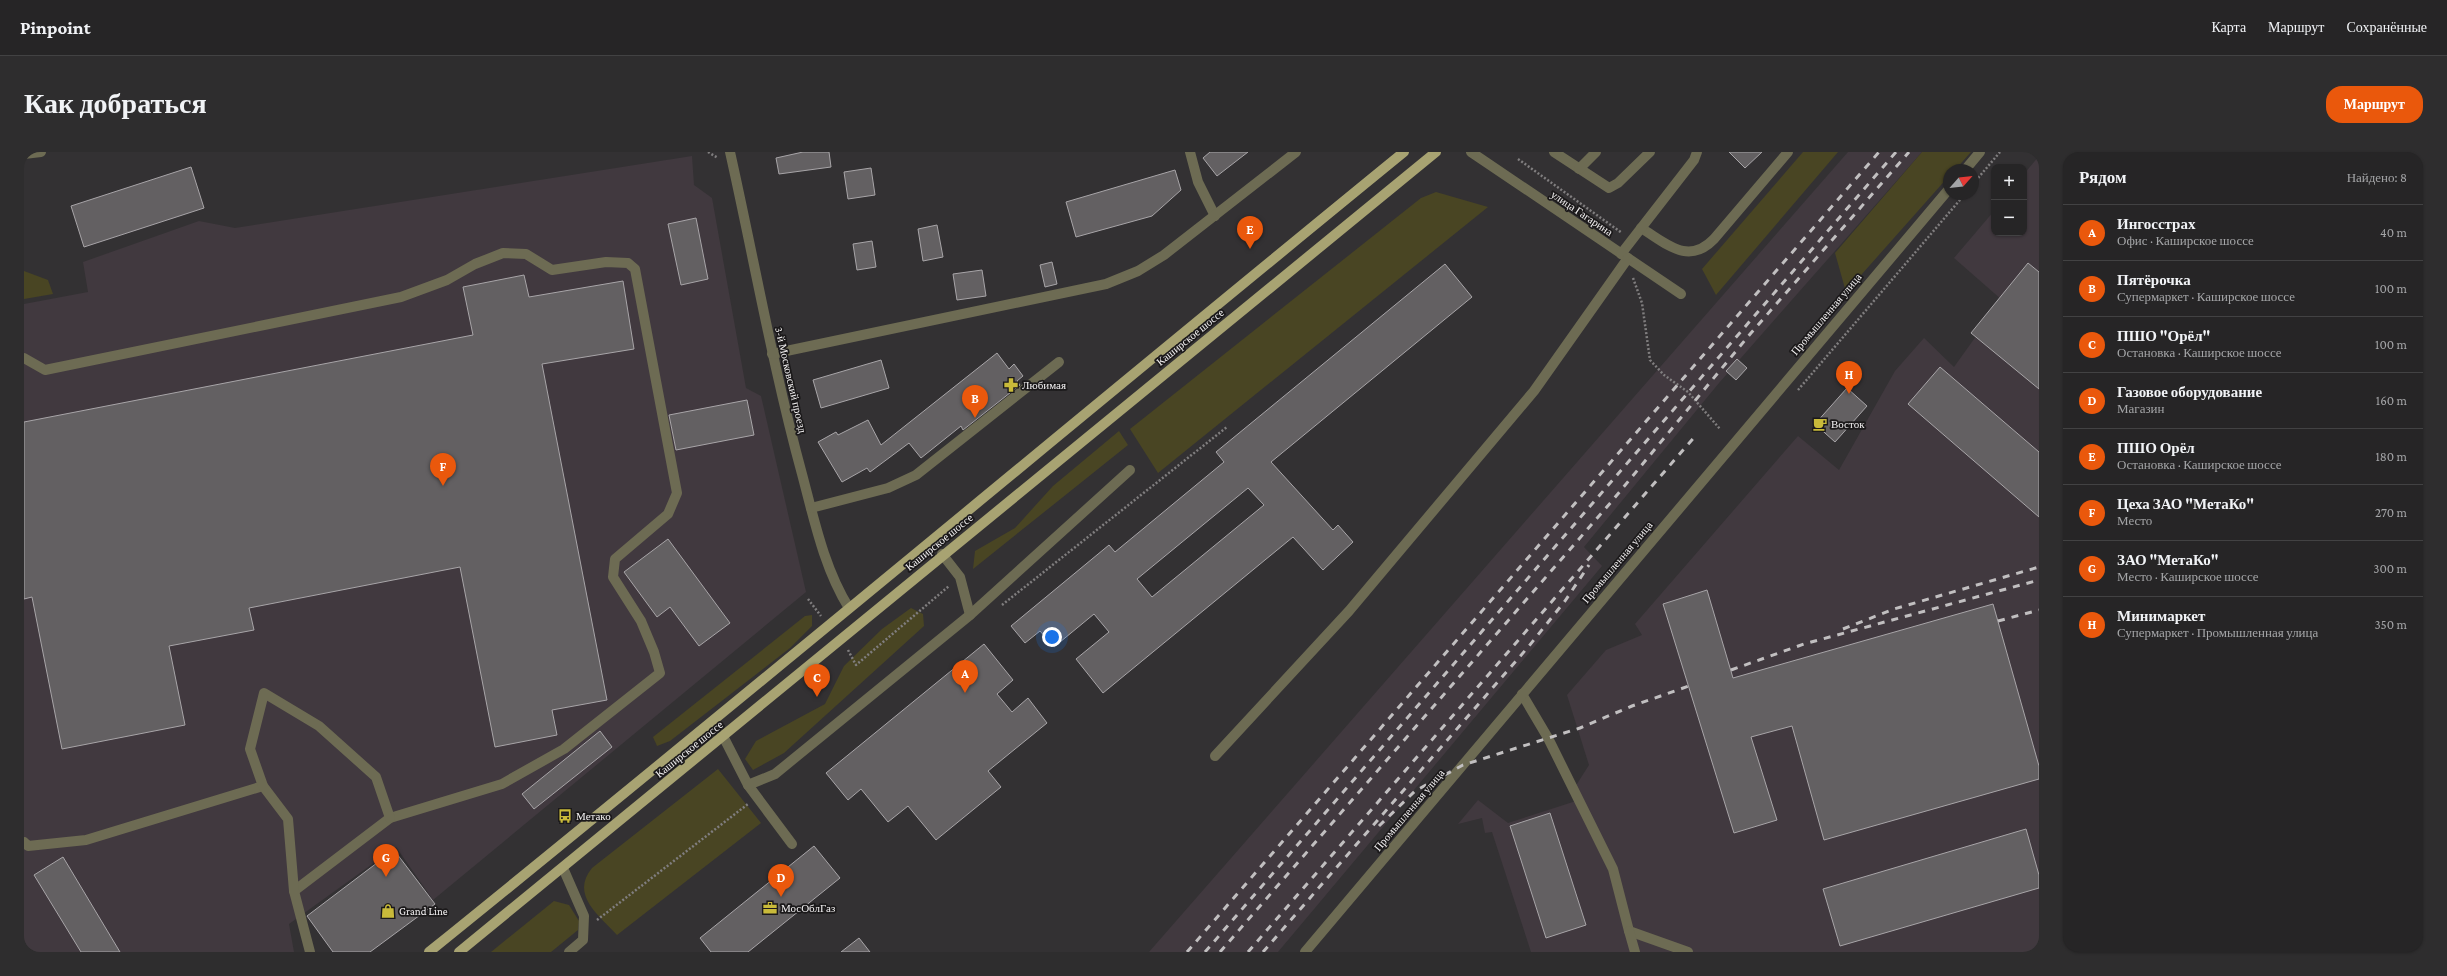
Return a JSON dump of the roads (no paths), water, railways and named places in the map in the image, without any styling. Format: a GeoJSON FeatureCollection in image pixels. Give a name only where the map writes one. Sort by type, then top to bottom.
{"type":"FeatureCollection","features":[{"type":"Feature","properties":{"kind":"main road","name":"Каширское шоссе"},"geometry":{"type":"LineString","coordinates":[[429,952],[712,723],[849,608],[1404,152]]}},
{"type":"Feature","properties":{"kind":"main road","name":"Каширское шоссе"},"geometry":{"type":"LineString","coordinates":[[459,952],[563,868],[942,554],[1436,152]]}},
{"type":"Feature","properties":{"kind":"street"},"geometry":{"type":"LineString","coordinates":[[24,154],[41,152]]}},
{"type":"Feature","properties":{"kind":"street","name":"3-й Московский проезд"},"geometry":{"type":"LineString","coordinates":[[730,152],[772,354],[812,508],[833,577],[849,608]]}},
{"type":"Feature","properties":{"kind":"street"},"geometry":{"type":"LineString","coordinates":[[1190,152],[1198,182],[1215,216]]}},
{"type":"Feature","properties":{"kind":"street"},"geometry":{"type":"LineString","coordinates":[[772,354],[1106,284],[1138,271],[1164,255],[1296,152]]}},
{"type":"Feature","properties":{"kind":"street","name":"улица Гагарина"},"geometry":{"type":"LineString","coordinates":[[1471,152],[1681,294]]}},
{"type":"Feature","properties":{"kind":"street"},"geometry":{"type":"LineString","coordinates":[[1554,152],[1604,186],[1612,187],[1650,152]]}},
{"type":"Feature","properties":{"kind":"street"},"geometry":{"type":"LineString","coordinates":[[1579,169],[1596,152]]}},
{"type":"Feature","properties":{"kind":"street"},"geometry":{"type":"LineString","coordinates":[[1215,756],[1348,611],[1534,391],[1624,256],[1632,240],[1694,160],[1697,152]]}},
{"type":"Feature","properties":{"kind":"street"},"geometry":{"type":"LineString","coordinates":[[1641,228],[1682,251],[1692,252],[1701,249],[1714,239],[1788,152]]}},
{"type":"Feature","properties":{"kind":"street"},"geometry":{"type":"LineString","coordinates":[[1970,164],[1980,152]]}},
{"type":"Feature","properties":{"kind":"street","name":"Промышленная улица"},"geometry":{"type":"LineString","coordinates":[[1305,952],[1943,196]]}},
{"type":"Feature","properties":{"kind":"street"},"geometry":{"type":"LineString","coordinates":[[24,358],[45,370],[393,298],[447,280],[475,264],[503,253],[526,254],[552,270],[606,262],[628,263],[635,269],[677,492],[668,514],[615,559],[613,577],[641,620],[654,652],[660,673],[564,749],[502,784],[390,818],[294,891]]}},
{"type":"Feature","properties":{"kind":"street"},"geometry":{"type":"LineString","coordinates":[[812,508],[888,488],[916,475],[1059,362]]}},
{"type":"Feature","properties":{"kind":"street"},"geometry":{"type":"LineString","coordinates":[[748,785],[775,774],[970,615],[1130,470]]}},
{"type":"Feature","properties":{"kind":"street"},"geometry":{"type":"LineString","coordinates":[[942,554],[960,577],[970,615]]}},
{"type":"Feature","properties":{"kind":"street"},"geometry":{"type":"LineString","coordinates":[[310,952],[294,891],[288,819],[263,786],[250,749],[264,693],[319,726],[376,777],[390,818]]}},
{"type":"Feature","properties":{"kind":"street"},"geometry":{"type":"LineString","coordinates":[[1522,694],[1548,738],[1613,869],[1635,952]]}},
{"type":"Feature","properties":{"kind":"street"},"geometry":{"type":"LineString","coordinates":[[723,736],[748,785],[792,844]]}},
{"type":"Feature","properties":{"kind":"street"},"geometry":{"type":"LineString","coordinates":[[24,842],[28,846],[86,840],[263,786]]}},
{"type":"Feature","properties":{"kind":"street"},"geometry":{"type":"LineString","coordinates":[[563,868],[584,916],[583,940],[569,952]]}},
{"type":"Feature","properties":{"kind":"street"},"geometry":{"type":"LineString","coordinates":[[1629,931],[1688,952]]}},
{"type":"Feature","properties":{"kind":"railway"},"geometry":{"type":"LineString","coordinates":[[1187,952],[1879,152]]}},
{"type":"Feature","properties":{"kind":"railway"},"geometry":{"type":"LineString","coordinates":[[1205,952],[1896,152]]}},
{"type":"Feature","properties":{"kind":"railway"},"geometry":{"type":"LineString","coordinates":[[1220,952],[1612,501],[1751,333],[1909,152]]}},
{"type":"Feature","properties":{"kind":"railway"},"geometry":{"type":"LineString","coordinates":[[1248,952],[1697,434]]}},
{"type":"Feature","properties":{"kind":"railway"},"geometry":{"type":"LineString","coordinates":[[1263,952],[1529,646],[1565,601],[1589,565]]}},
{"type":"Feature","properties":{"kind":"railway"},"geometry":{"type":"LineString","coordinates":[[1843,629],[1894,609],[2039,567]]}},
{"type":"Feature","properties":{"kind":"railway"},"geometry":{"type":"LineString","coordinates":[[1731,670],[1804,644],[2039,580]]}},
{"type":"Feature","properties":{"kind":"railway"},"geometry":{"type":"LineString","coordinates":[[1998,621],[2039,610]]}},
{"type":"Feature","properties":{"kind":"railway"},"geometry":{"type":"LineString","coordinates":[[1379,826],[1415,791],[1463,765],[1580,728],[1632,706],[1689,686]]}},
{"type":"Feature","properties":{"kind":"place","name":"ПШО Орёл"},"geometry":{"type":"Point","coordinates":[1250,249]}},
{"type":"Feature","properties":{"kind":"place","name":"Любимая"},"geometry":{"type":"Point","coordinates":[1011,385]}},
{"type":"Feature","properties":{"kind":"place","name":"Минимаркет"},"geometry":{"type":"Point","coordinates":[1849,394]}},
{"type":"Feature","properties":{"kind":"place","name":"Пятёрочка"},"geometry":{"type":"Point","coordinates":[975,418]}},
{"type":"Feature","properties":{"kind":"place","name":"Восток"},"geometry":{"type":"Point","coordinates":[1820,424]}},
{"type":"Feature","properties":{"kind":"place","name":"Цеха ЗАО \"МетаКо\""},"geometry":{"type":"Point","coordinates":[443,486]}},
{"type":"Feature","properties":{"kind":"place","name":"Ингосстрах"},"geometry":{"type":"Point","coordinates":[965,693]}},
{"type":"Feature","properties":{"kind":"place","name":"ПШО \"Орёл\""},"geometry":{"type":"Point","coordinates":[817,697]}},
{"type":"Feature","properties":{"kind":"place","name":"Метако"},"geometry":{"type":"Point","coordinates":[565,816]}},
{"type":"Feature","properties":{"kind":"place","name":"ЗАО \"МетаКо\""},"geometry":{"type":"Point","coordinates":[386,877]}},
{"type":"Feature","properties":{"kind":"place","name":"Газовое оборудование"},"geometry":{"type":"Point","coordinates":[781,897]}},
{"type":"Feature","properties":{"kind":"place","name":"МосОблГаз"},"geometry":{"type":"Point","coordinates":[770,908]}},
{"type":"Feature","properties":{"kind":"place","name":"Grand Line"},"geometry":{"type":"Point","coordinates":[388,911]}}]}
